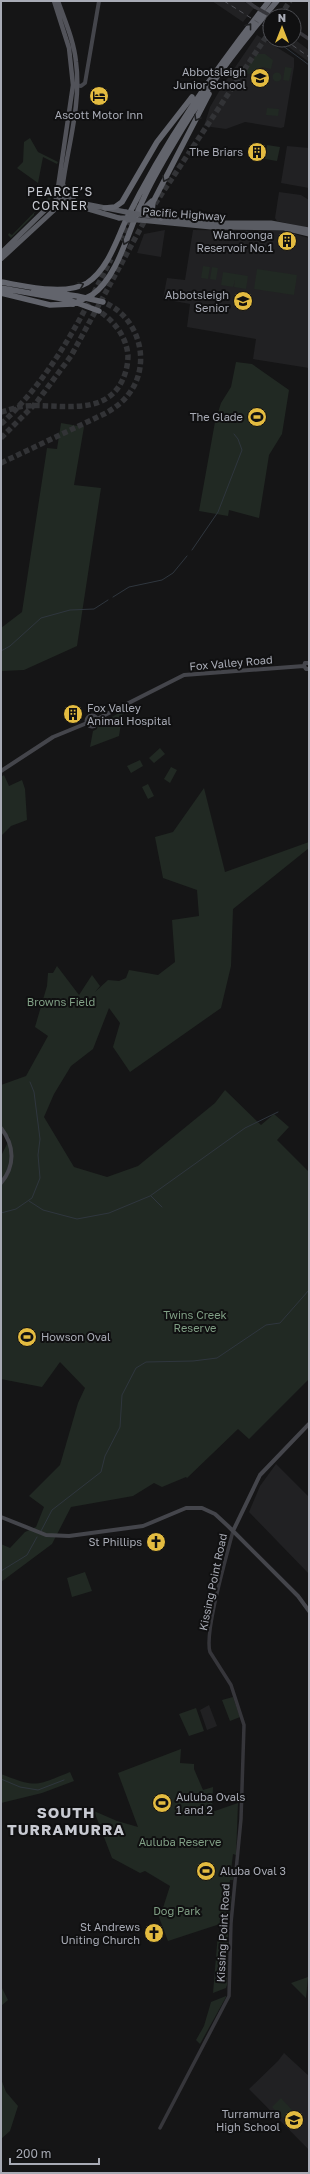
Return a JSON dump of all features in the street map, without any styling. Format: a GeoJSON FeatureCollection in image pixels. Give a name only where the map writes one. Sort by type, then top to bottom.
{"type":"FeatureCollection","features":[{"type":"Feature","properties":{"kind":"highway"},"geometry":{"type":"LineString","coordinates":[[105,208],[117,207],[125,199],[157,142],[269,1]]}},
{"type":"Feature","properties":{"kind":"highway"},"geometry":{"type":"LineString","coordinates":[[1,293],[50,305],[73,304],[92,295],[103,286],[112,273],[141,202],[191,115],[277,1]]}},
{"type":"Feature","properties":{"kind":"highway"},"geometry":{"type":"LineString","coordinates":[[2,284],[69,289],[82,285],[94,278],[107,259],[159,157],[184,115],[229,51]]}},
{"type":"Feature","properties":{"kind":"highway"},"geometry":{"type":"LineString","coordinates":[[119,218],[140,217],[155,198],[214,83]]}},
{"type":"Feature","properties":{"kind":"highway"},"geometry":{"type":"LineString","coordinates":[[55,208],[58,198]]}},
{"type":"Feature","properties":{"kind":"highway"},"geometry":{"type":"LineString","coordinates":[[1,253],[58,198]]}},
{"type":"Feature","properties":{"kind":"highway","name":"Pacific Highway"},"geometry":{"type":"LineString","coordinates":[[58,198],[77,203],[124,210],[140,217],[211,227],[284,228],[309,234]]}},
{"type":"Feature","properties":{"kind":"highway"},"geometry":{"type":"LineString","coordinates":[[155,198],[152,210],[161,218]]}},
{"type":"Feature","properties":{"kind":"highway"},"geometry":{"type":"LineString","coordinates":[[125,199],[124,210],[131,217]]}},
{"type":"Feature","properties":{"kind":"highway"},"geometry":{"type":"LineString","coordinates":[[1,259],[55,208],[65,204],[77,203]]}},
{"type":"Feature","properties":{"kind":"highway","name":"Pacific Highway"},"geometry":{"type":"LineString","coordinates":[[77,203],[119,218],[161,218],[210,223],[271,223],[309,230]]}},
{"type":"Feature","properties":{"kind":"highway"},"geometry":{"type":"LineString","coordinates":[[2,284],[103,302]]}},
{"type":"Feature","properties":{"kind":"highway"},"geometry":{"type":"LineString","coordinates":[[2,284],[69,300],[98,311]]}},
{"type":"Feature","properties":{"kind":"main road"},"geometry":{"type":"LineString","coordinates":[[54,1],[69,48],[75,86],[58,198]]}},
{"type":"Feature","properties":{"kind":"main road"},"geometry":{"type":"LineString","coordinates":[[58,1],[74,50],[75,86],[65,172],[65,191],[77,203]]}},
{"type":"Feature","properties":{"kind":"main road"},"geometry":{"type":"LineString","coordinates":[[75,86],[82,86],[86,82],[99,1]]}},
{"type":"Feature","properties":{"kind":"main road"},"geometry":{"type":"LineString","coordinates":[[58,198],[65,172]]}},
{"type":"Feature","properties":{"kind":"main road"},"geometry":{"type":"LineString","coordinates":[[309,662],[304,666],[306,669],[309,669]]}},
{"type":"Feature","properties":{"kind":"main road","name":"Fox Valley Road"},"geometry":{"type":"LineString","coordinates":[[97,719],[184,676],[304,666]]}},
{"type":"Feature","properties":{"kind":"main road"},"geometry":{"type":"LineString","coordinates":[[1,771],[53,737],[87,723],[90,716],[97,719],[95,726],[90,726],[87,723]]}},
{"type":"Feature","properties":{"kind":"main road"},"geometry":{"type":"LineString","coordinates":[[1,1128],[9,1142],[12,1155],[10,1171],[1,1183]]}},
{"type":"Feature","properties":{"kind":"main road","name":"Kissing Point Road"},"geometry":{"type":"LineString","coordinates":[[233,1531],[260,1475],[309,1424]]}},
{"type":"Feature","properties":{"kind":"main road"},"geometry":{"type":"LineString","coordinates":[[1,1517],[46,1535],[69,1536],[143,1526],[182,1509],[194,1507],[207,1510],[215,1514],[233,1531],[298,1596],[309,1611]]}},
{"type":"Feature","properties":{"kind":"street"},"geometry":{"type":"LineString","coordinates":[[247,1],[262,11]]}},
{"type":"Feature","properties":{"kind":"street","name":"Kissing Point Road"},"geometry":{"type":"LineString","coordinates":[[160,2128],[229,1996],[231,1923],[241,1818],[244,1725],[233,1690],[210,1652],[209,1644],[215,1602],[233,1531]]}},
{"type":"Feature","properties":{"kind":"shaded area"},"geometry":{"type":"Polygon","coordinates":[[[212,1],[243,1],[254,8],[243,22],[212,1]]]}},
{"type":"Feature","properties":{"kind":"shaded area","name":"Abbotsleigh Junior School"},"geometry":{"type":"Polygon","coordinates":[[[257,35],[262,38],[262,48],[278,48],[294,58],[294,67],[284,127],[281,128],[245,122],[226,129],[204,126],[210,107],[257,35]]]}},
{"type":"Feature","properties":{"kind":"shaded area"},"geometry":{"type":"Polygon","coordinates":[[[302,45],[309,50],[309,62],[290,48],[302,48],[302,45]]]}},
{"type":"Feature","properties":{"kind":"shaded area"},"geometry":{"type":"Polygon","coordinates":[[[287,146],[309,148],[309,188],[281,183],[287,146]]]}},
{"type":"Feature","properties":{"kind":"shaded area"},"geometry":{"type":"Polygon","coordinates":[[[279,192],[301,195],[309,200],[309,228],[277,221],[275,218],[279,192]]]}},
{"type":"Feature","properties":{"kind":"shaded area"},"geometry":{"type":"Polygon","coordinates":[[[165,230],[161,257],[137,253],[144,234],[165,230]]]}},
{"type":"Feature","properties":{"kind":"shaded area","name":"Abbotsleigh Senior"},"geometry":{"type":"Polygon","coordinates":[[[193,230],[283,231],[309,238],[309,368],[253,359],[256,339],[187,327],[190,304],[163,299],[167,278],[185,280],[193,230]]]}},
{"type":"Feature","properties":{"kind":"shaded area"},"geometry":{"type":"Polygon","coordinates":[[[276,1464],[309,1497],[309,1574],[249,1512],[260,1486],[276,1464]]]}},
{"type":"Feature","properties":{"kind":"shaded area"},"geometry":{"type":"Polygon","coordinates":[[[209,1705],[217,1726],[207,1730],[200,1710],[209,1705]]]}},
{"type":"Feature","properties":{"kind":"shaded area","name":"Turramurra High School"},"geometry":{"type":"Polygon","coordinates":[[[284,2053],[309,2076],[309,2150],[249,2089],[278,2061],[284,2053]]]}},
{"type":"Feature","properties":{"kind":"green space"},"geometry":{"type":"Polygon","coordinates":[[[257,54],[265,54],[273,60],[271,69],[262,67],[256,73],[247,74],[245,70],[257,54]]]}},
{"type":"Feature","properties":{"kind":"green space"},"geometry":{"type":"Polygon","coordinates":[[[285,67],[292,68],[289,81],[283,80],[285,67]]]}},
{"type":"Feature","properties":{"kind":"green space"},"geometry":{"type":"Polygon","coordinates":[[[275,73],[279,73],[281,77],[279,81],[275,81],[273,79],[273,75],[275,73]]]}},
{"type":"Feature","properties":{"kind":"green space"},"geometry":{"type":"Polygon","coordinates":[[[267,108],[279,109],[278,116],[266,115],[267,108]]]}},
{"type":"Feature","properties":{"kind":"green space"},"geometry":{"type":"Polygon","coordinates":[[[30,138],[38,152],[58,162],[57,164],[43,157],[38,183],[17,168],[23,162],[24,142],[30,138]]]}},
{"type":"Feature","properties":{"kind":"green space"},"geometry":{"type":"Polygon","coordinates":[[[267,145],[280,147],[277,161],[265,159],[267,145]]]}},
{"type":"Feature","properties":{"kind":"green space"},"geometry":{"type":"Polygon","coordinates":[[[53,193],[46,204],[34,213],[34,215],[11,238],[8,235],[9,233],[12,235],[53,193]]]}},
{"type":"Feature","properties":{"kind":"green space"},"geometry":{"type":"Polygon","coordinates":[[[203,266],[210,267],[208,279],[201,278],[203,266]]]}},
{"type":"Feature","properties":{"kind":"green space"},"geometry":{"type":"Polygon","coordinates":[[[212,267],[218,268],[216,280],[210,279],[212,267]]]}},
{"type":"Feature","properties":{"kind":"green space"},"geometry":{"type":"Polygon","coordinates":[[[257,269],[297,275],[294,295],[254,289],[257,269]]]}},
{"type":"Feature","properties":{"kind":"green space"},"geometry":{"type":"Polygon","coordinates":[[[223,272],[248,276],[246,289],[234,287],[235,280],[233,287],[221,285],[223,272]]]}},
{"type":"Feature","properties":{"kind":"green space"},"geometry":{"type":"Polygon","coordinates":[[[236,362],[252,364],[289,390],[282,434],[269,455],[259,518],[229,510],[228,516],[199,511],[215,422],[221,403],[231,387],[236,362]]]}},
{"type":"Feature","properties":{"kind":"green space"},"geometry":{"type":"Polygon","coordinates":[[[61,423],[84,427],[74,485],[101,488],[77,646],[24,670],[1,671],[1,628],[22,612],[47,448],[57,449],[61,423]]]}},
{"type":"Feature","properties":{"kind":"green space"},"geometry":{"type":"Polygon","coordinates":[[[123,711],[119,736],[90,747],[93,731],[97,729],[98,724],[123,711]]]}},
{"type":"Feature","properties":{"kind":"green space"},"geometry":{"type":"Polygon","coordinates":[[[160,748],[165,754],[154,763],[149,758],[160,748]]]}},
{"type":"Feature","properties":{"kind":"green space"},"geometry":{"type":"Polygon","coordinates":[[[140,760],[143,766],[131,773],[127,766],[140,760]]]}},
{"type":"Feature","properties":{"kind":"green space"},"geometry":{"type":"Polygon","coordinates":[[[171,767],[177,770],[170,783],[164,779],[171,767]]]}},
{"type":"Feature","properties":{"kind":"green space"},"geometry":{"type":"Polygon","coordinates":[[[4,775],[9,786],[22,780],[25,789],[27,820],[11,826],[1,836],[1,777],[4,775]]]}},
{"type":"Feature","properties":{"kind":"green space"},"geometry":{"type":"Polygon","coordinates":[[[148,784],[154,796],[148,799],[142,787],[148,784]]]}},
{"type":"Feature","properties":{"kind":"green space"},"geometry":{"type":"Polygon","coordinates":[[[204,788],[225,872],[309,842],[309,848],[233,909],[231,966],[221,1008],[130,1072],[113,1047],[120,1023],[109,1008],[93,1049],[71,1066],[54,1094],[44,1117],[74,1167],[107,1177],[138,1166],[215,1103],[225,1090],[261,1125],[274,1114],[289,1127],[277,1140],[309,1172],[309,1379],[249,1439],[238,1429],[187,1478],[186,1477],[162,1487],[154,1483],[133,1496],[71,1507],[52,1544],[1,1582],[1,1544],[10,1548],[25,1532],[36,1527],[44,1507],[29,1496],[60,1465],[78,1403],[85,1388],[60,1362],[42,1387],[1,1379],[1,1156],[10,1138],[1,1126],[1,1085],[26,1076],[48,1036],[35,1027],[47,986],[48,973],[53,973],[57,966],[79,995],[92,975],[100,986],[95,992],[108,980],[119,981],[126,978],[129,970],[158,975],[175,962],[172,920],[199,916],[197,890],[163,878],[155,837],[173,832],[204,788]]]}},
{"type":"Feature","properties":{"kind":"green space"},"geometry":{"type":"Polygon","coordinates":[[[85,1572],[92,1591],[72,1597],[67,1578],[85,1572]]]}},
{"type":"Feature","properties":{"kind":"green space"},"geometry":{"type":"Polygon","coordinates":[[[233,1697],[240,1717],[230,1721],[222,1700],[233,1697]]]}},
{"type":"Feature","properties":{"kind":"green space"},"geometry":{"type":"Polygon","coordinates":[[[196,1708],[204,1731],[189,1736],[179,1714],[196,1708]]]}},
{"type":"Feature","properties":{"kind":"green space","name":"Auluba Reserve"},"geometry":{"type":"Polygon","coordinates":[[[181,1749],[180,1763],[194,1764],[194,1769],[203,1790],[213,1787],[212,1812],[238,1803],[236,1855],[233,1854],[231,1871],[234,1872],[233,1880],[230,1880],[228,1894],[231,1895],[229,1921],[168,1941],[157,1912],[162,1911],[170,1886],[145,1871],[140,1873],[112,1858],[94,1811],[117,1821],[138,1827],[118,1773],[181,1749]]]}},
{"type":"Feature","properties":{"kind":"green space"},"geometry":{"type":"Polygon","coordinates":[[[70,1772],[74,1781],[42,1793],[1,1803],[1,1774],[22,1782],[36,1784],[70,1772]]]}},
{"type":"Feature","properties":{"kind":"green space"},"geometry":{"type":"Polygon","coordinates":[[[228,1932],[227,1985],[226,1988],[213,1993],[218,1933],[228,1932]]]}},
{"type":"Feature","properties":{"kind":"green space"},"geometry":{"type":"Polygon","coordinates":[[[308,1977],[306,1998],[291,1983],[308,1977]]]}},
{"type":"Feature","properties":{"kind":"green space"},"geometry":{"type":"Polygon","coordinates":[[[1,1986],[8,2000],[1,2006],[1,1986]]]}},
{"type":"Feature","properties":{"kind":"green space"},"geometry":{"type":"Polygon","coordinates":[[[226,1996],[200,2044],[196,2040],[204,2026],[211,2002],[226,1996]]]}},
{"type":"Feature","properties":{"kind":"green space"},"geometry":{"type":"Polygon","coordinates":[[[1,2079],[6,2092],[18,2106],[10,2131],[1,2139],[1,2079]]]}},
{"type":"Feature","properties":{"kind":"green space"},"geometry":{"type":"Polygon","coordinates":[[[281,2098],[292,2110],[283,2118],[272,2107],[281,2098]]]}},
{"type":"Feature","properties":{"kind":"waterway"},"geometry":{"type":"LineString","coordinates":[[286,48],[309,65]]}},
{"type":"Feature","properties":{"kind":"waterway"},"geometry":{"type":"LineString","coordinates":[[192,550],[218,512],[242,450],[238,439],[234,434]]}},
{"type":"Feature","properties":{"kind":"waterway"},"geometry":{"type":"LineString","coordinates":[[113,597],[129,587],[162,580],[173,573],[187,556]]}},
{"type":"Feature","properties":{"kind":"waterway"},"geometry":{"type":"LineString","coordinates":[[1,651],[10,646],[41,618],[70,610],[94,609],[108,600]]}},
{"type":"Feature","properties":{"kind":"waterway"},"geometry":{"type":"LineString","coordinates":[[1,1213],[16,1209],[32,1198],[40,1178],[38,1155],[40,1139],[34,1092],[30,1082]]}},
{"type":"Feature","properties":{"kind":"waterway"},"geometry":{"type":"LineString","coordinates":[[29,1201],[43,1210],[77,1219],[109,1213],[150,1196],[245,1128],[278,1112]]}},
{"type":"Feature","properties":{"kind":"waterway"},"geometry":{"type":"LineString","coordinates":[[151,1196],[162,1207]]}},
{"type":"Feature","properties":{"kind":"waterway"},"geometry":{"type":"LineString","coordinates":[[41,1531],[52,1510],[101,1472],[105,1456],[120,1427],[122,1395],[136,1368],[146,1362],[193,1361],[217,1358],[266,1325],[280,1323],[309,1290]]}},
{"type":"Feature","properties":{"kind":"waterway"},"geometry":{"type":"LineString","coordinates":[[1,1571],[27,1555],[37,1537]]}},
{"type":"Feature","properties":{"kind":"waterway"},"geometry":{"type":"LineString","coordinates":[[1,1779],[20,1787],[38,1790],[64,1780]]}},
{"type":"Feature","properties":{"kind":"tunnel"},"geometry":{"type":"LineString","coordinates":[[285,8],[290,1]]}},
{"type":"Feature","properties":{"kind":"tunnel"},"geometry":{"type":"LineString","coordinates":[[155,204],[262,43]]}},
{"type":"Feature","properties":{"kind":"tunnel"},"geometry":{"type":"LineString","coordinates":[[120,240],[142,196]]}},
{"type":"Feature","properties":{"kind":"tunnel"},"geometry":{"type":"LineString","coordinates":[[1,438],[36,403],[71,356],[150,211]]}},
{"type":"Feature","properties":{"kind":"tunnel"},"geometry":{"type":"LineString","coordinates":[[1,424],[35,387],[64,347],[111,259]]}},
{"type":"Feature","properties":{"kind":"tunnel"},"geometry":{"type":"LineString","coordinates":[[1,463],[104,414],[123,401],[136,383],[140,369],[141,356],[133,329],[126,318],[103,302]]}},
{"type":"Feature","properties":{"kind":"tunnel"},"geometry":{"type":"LineString","coordinates":[[1,412],[25,406],[65,407],[92,404],[104,400],[114,393],[126,372],[128,358],[127,348],[122,335],[114,324],[99,311]]}},
{"type":"Feature","properties":{"kind":"railway"},"geometry":{"type":"LineString","coordinates":[[224,1],[262,25]]}},
{"type":"Feature","properties":{"kind":"railway"},"geometry":{"type":"LineString","coordinates":[[296,48],[309,57]]}},
{"type":"Feature","properties":{"kind":"place","name":"Abbotsleigh Junior School"},"geometry":{"type":"Point","coordinates":[260,78]}},
{"type":"Feature","properties":{"kind":"place","name":"Ascott Motor Inn"},"geometry":{"type":"Point","coordinates":[99,96]}},
{"type":"Feature","properties":{"kind":"place","name":"The Briars"},"geometry":{"type":"Point","coordinates":[257,152]}},
{"type":"Feature","properties":{"kind":"place","name":"Wahroonga Reservoir No.1"},"geometry":{"type":"Point","coordinates":[287,241]}},
{"type":"Feature","properties":{"kind":"place","name":"Abbotsleigh Senior"},"geometry":{"type":"Point","coordinates":[243,301]}},
{"type":"Feature","properties":{"kind":"place","name":"The Glade"},"geometry":{"type":"Point","coordinates":[257,417]}},
{"type":"Feature","properties":{"kind":"place","name":"Fox Valley Animal Hospital"},"geometry":{"type":"Point","coordinates":[73,714]}},
{"type":"Feature","properties":{"kind":"place","name":"Howson Oval"},"geometry":{"type":"Point","coordinates":[27,1337]}},
{"type":"Feature","properties":{"kind":"place","name":"St Phillips"},"geometry":{"type":"Point","coordinates":[156,1542]}},
{"type":"Feature","properties":{"kind":"place","name":"Auluba Ovals 1 and 2"},"geometry":{"type":"Point","coordinates":[162,1803]}},
{"type":"Feature","properties":{"kind":"place","name":"Aluba Oval 3"},"geometry":{"type":"Point","coordinates":[206,1871]}},
{"type":"Feature","properties":{"kind":"place","name":"St Andrews Uniting Church"},"geometry":{"type":"Point","coordinates":[154,1933]}},
{"type":"Feature","properties":{"kind":"place","name":"Turramurra High School"},"geometry":{"type":"Point","coordinates":[294,2120]}},
{"type":"Feature","properties":{"kind":"district","name":"PEARCE’S CORNER"},"geometry":{"type":"Point","coordinates":[60,199]}},
{"type":"Feature","properties":{"kind":"district","name":"SOUTH TURRAMURRA"},"geometry":{"type":"Point","coordinates":[66,1822]}},
{"type":"Feature","properties":{"kind":"park label","name":"Browns Field"},"geometry":{"type":"Point","coordinates":[61,1002]}},
{"type":"Feature","properties":{"kind":"park label","name":"Twins Creek Reserve"},"geometry":{"type":"Point","coordinates":[195,1321]}},
{"type":"Feature","properties":{"kind":"park label","name":"Dog Park"},"geometry":{"type":"Point","coordinates":[177,1911]}}]}
